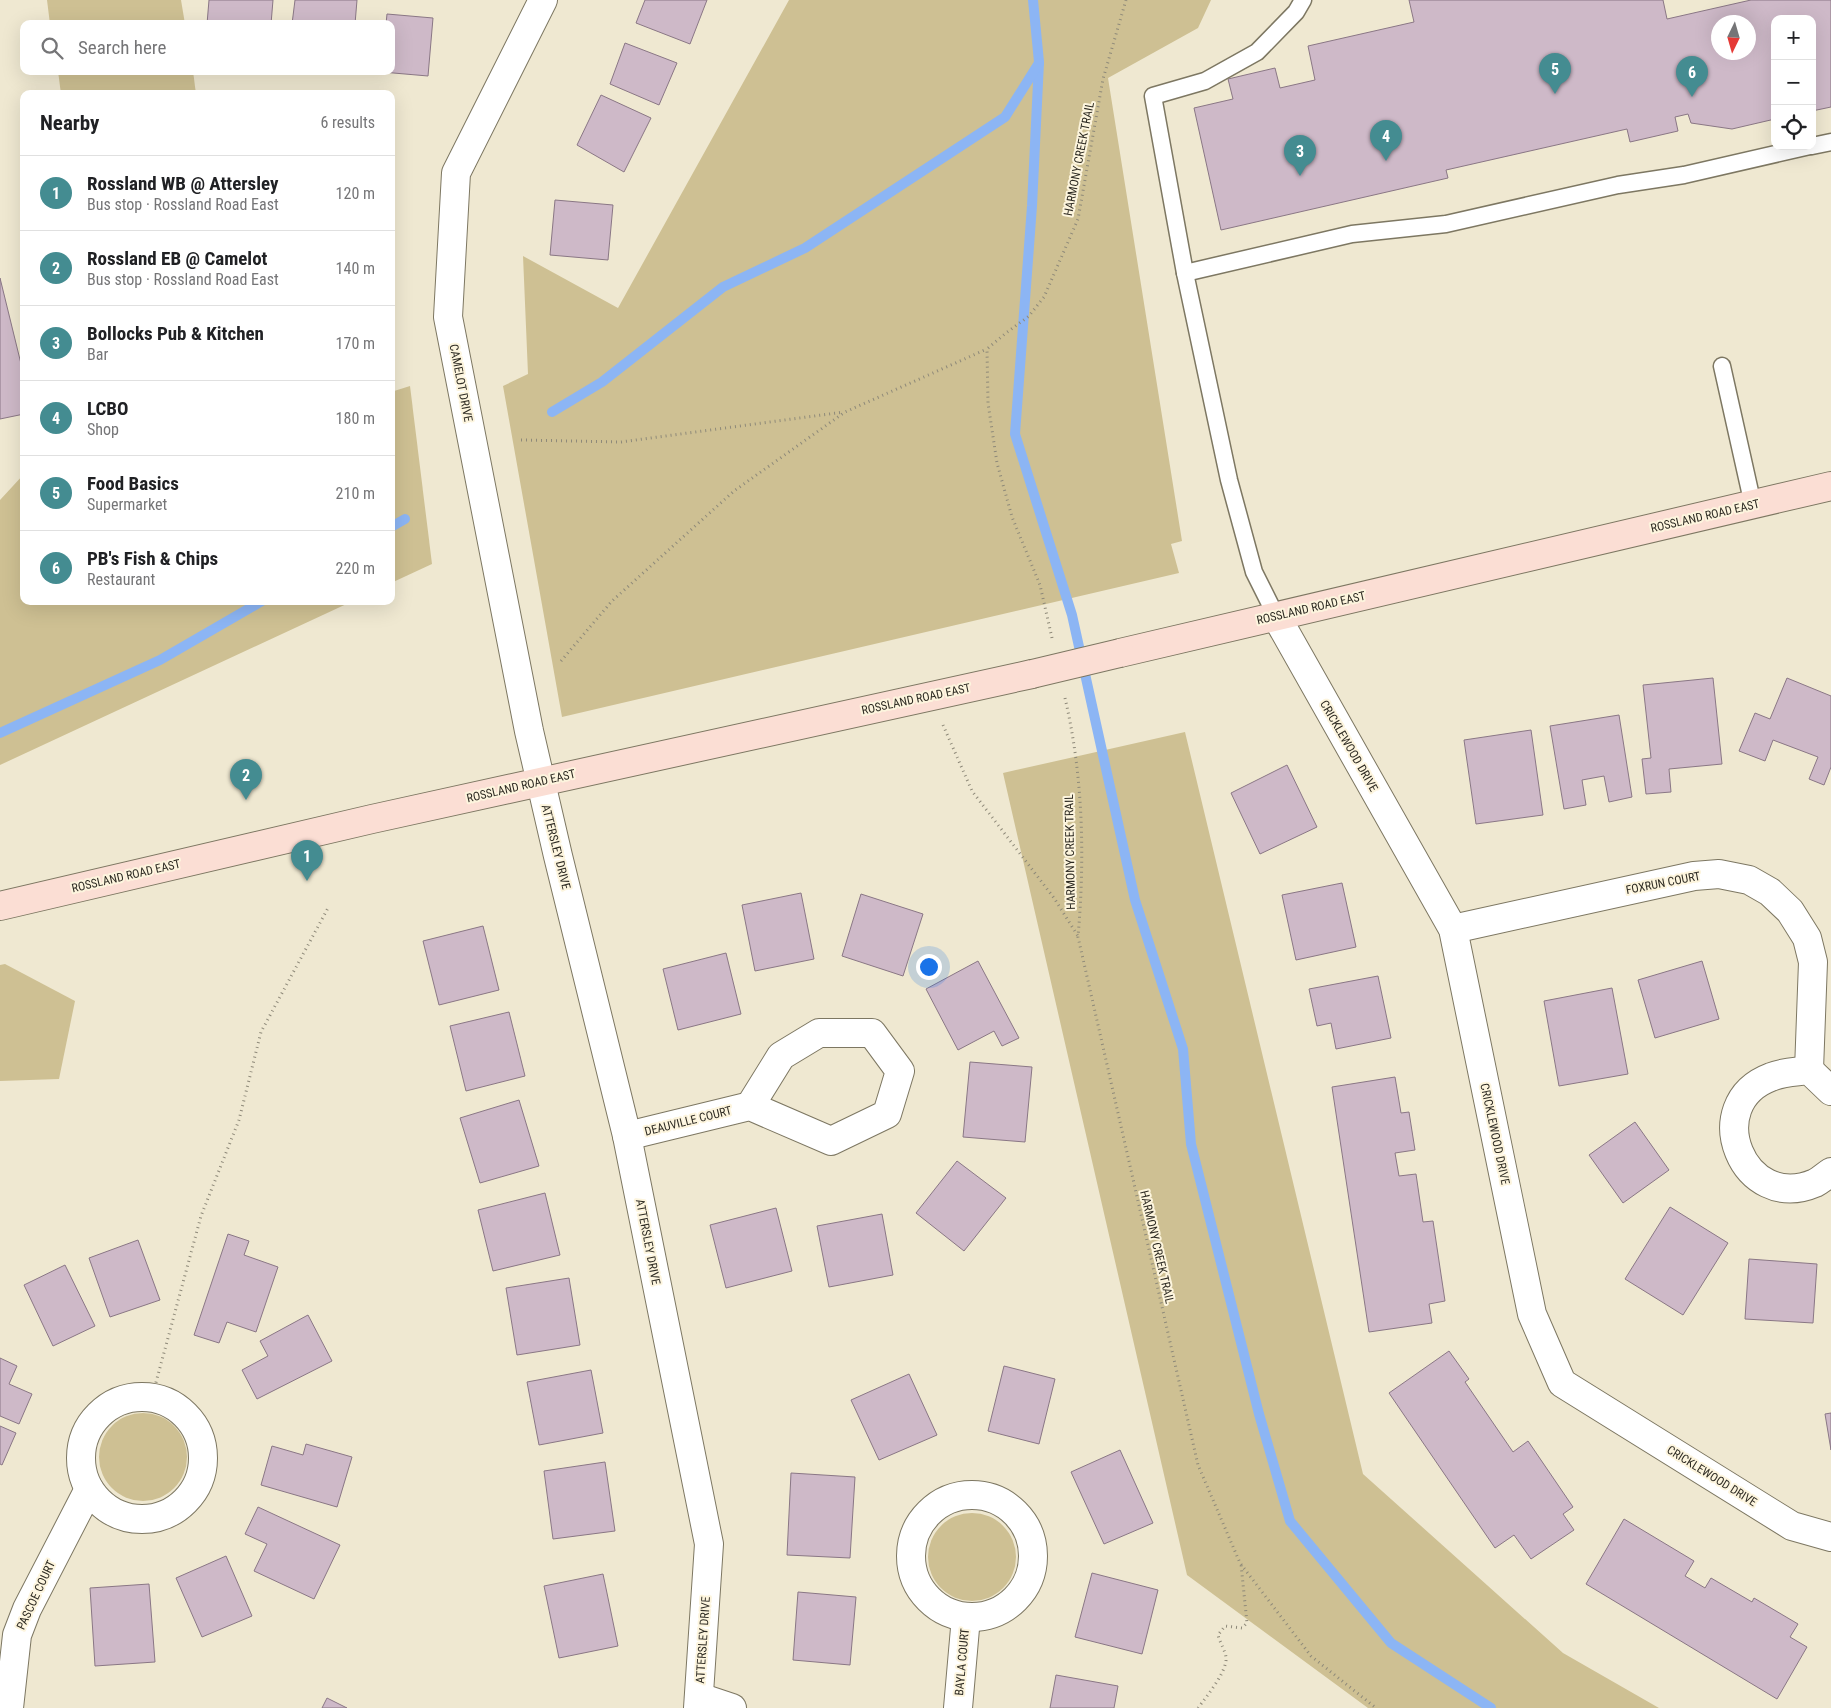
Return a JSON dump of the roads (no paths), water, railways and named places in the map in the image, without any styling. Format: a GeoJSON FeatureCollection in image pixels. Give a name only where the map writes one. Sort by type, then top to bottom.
{"type":"FeatureCollection","features":[{"type":"Feature","properties":{"kind":"main road","name":"ROSSLAND ROAD EAST"},"geometry":{"type":"LineString","coordinates":[[0,906],[372,818],[1032,674],[1831,486]]}},
{"type":"Feature","properties":{"kind":"street","name":"CAMELOT DRIVE"},"geometry":{"type":"LineString","coordinates":[[540,782],[448,316],[456,173],[544,0]]}},
{"type":"Feature","properties":{"kind":"street","name":"CRICKLEWOOD DRIVE"},"geometry":{"type":"LineString","coordinates":[[1276,616],[1453,929],[1532,1314],[1562,1383],[1792,1526],[1831,1537]]}},
{"type":"Feature","properties":{"kind":"street","name":"ATTERSLEY DRIVE"},"geometry":{"type":"LineString","coordinates":[[540,782],[627,1136],[709,1544],[698,1702]]}},
{"type":"Feature","properties":{"kind":"street","name":"FOXRUN COURT"},"geometry":{"type":"LineString","coordinates":[[1453,929],[1694,876],[1719,874],[1749,880],[1770,892],[1790,911],[1807,938],[1813,962],[1808,1070]]}},
{"type":"Feature","properties":{"kind":"street"},"geometry":{"type":"LineString","coordinates":[[819,1033],[872,1033],[900,1071],[887,1114],[831,1141],[750,1106],[781,1056],[819,1033]]}},
{"type":"Feature","properties":{"kind":"street"},"geometry":{"type":"LineString","coordinates":[[1831,1091],[1808,1070],[1769,1077],[1753,1088],[1741,1102],[1734,1119],[1734,1137],[1739,1154],[1749,1170],[1763,1181],[1780,1187],[1799,1187],[1816,1182],[1831,1172]]}},
{"type":"Feature","properties":{"kind":"street","name":"DEAUVILLE COURT"},"geometry":{"type":"LineString","coordinates":[[627,1136],[750,1106]]}},
{"type":"Feature","properties":{"kind":"street"},"geometry":{"type":"LineString","coordinates":[[132,1398],[152,1398],[172,1404],[188,1417],[199,1434],[204,1454],[202,1475],[193,1493],[179,1508],[160,1517],[140,1520],[120,1515],[102,1504],[89,1489],[82,1470],[81,1451],[87,1432],[98,1416],[114,1404],[132,1398]]}},
{"type":"Feature","properties":{"kind":"street","name":"PASCOE COURT"},"geometry":{"type":"LineString","coordinates":[[9,1708],[18,1636],[27,1609],[89,1489]]}},
{"type":"Feature","properties":{"kind":"street","name":"BAYLA COURT"},"geometry":{"type":"LineString","coordinates":[[960,1495],[980,1495],[1000,1500],[1017,1513],[1029,1531],[1034,1552],[1032,1573],[1022,1592],[1007,1607],[987,1615],[966,1617],[947,1612],[931,1602],[919,1586],[912,1568],[911,1549],[916,1530],[927,1514],[942,1502],[960,1495]]}},
{"type":"Feature","properties":{"kind":"street","name":"BAYLA COURT"},"geometry":{"type":"LineString","coordinates":[[958,1708],[966,1617]]}},
{"type":"Feature","properties":{"kind":"street"},"geometry":{"type":"LineString","coordinates":[[698,1702],[732,1708]]}},
{"type":"Feature","properties":{"kind":"lane"},"geometry":{"type":"LineString","coordinates":[[1276,616],[1254,572],[1229,480],[1185,273],[1153,96],[1205,81],[1257,52],[1296,12],[1303,0]]}},
{"type":"Feature","properties":{"kind":"lane"},"geometry":{"type":"LineString","coordinates":[[1816,145],[1831,142]]}},
{"type":"Feature","properties":{"kind":"lane"},"geometry":{"type":"LineString","coordinates":[[1185,273],[1352,234],[1446,224],[1618,185],[1684,175],[1793,150]]}},
{"type":"Feature","properties":{"kind":"lane"},"geometry":{"type":"LineString","coordinates":[[1722,366],[1753,505]]}},
{"type":"Feature","properties":{"kind":"waterway"},"geometry":{"type":"LineString","coordinates":[[1033,0],[1039,62],[1032,206],[1015,434],[1072,615],[1135,900],[1183,1049],[1191,1144],[1259,1414],[1290,1521],[1391,1643],[1491,1708]]}},
{"type":"Feature","properties":{"kind":"waterway"},"geometry":{"type":"LineString","coordinates":[[552,412],[602,382],[723,287],[805,248],[1005,117],[1039,63]]}},
{"type":"Feature","properties":{"kind":"waterway"},"geometry":{"type":"LineString","coordinates":[[395,525],[405,519]]}},
{"type":"Feature","properties":{"kind":"waterway"},"geometry":{"type":"LineString","coordinates":[[0,733],[160,660],[255,605]]}},
{"type":"Feature","properties":{"kind":"place","name":"Food Basics"},"geometry":{"type":"Point","coordinates":[1555,94]}},
{"type":"Feature","properties":{"kind":"place","name":"PB's Fish & Chips"},"geometry":{"type":"Point","coordinates":[1692,97]}},
{"type":"Feature","properties":{"kind":"place","name":"LCBO"},"geometry":{"type":"Point","coordinates":[1386,161]}},
{"type":"Feature","properties":{"kind":"place","name":"Bollocks Pub & Kitchen"},"geometry":{"type":"Point","coordinates":[1300,176]}},
{"type":"Feature","properties":{"kind":"place","name":"Rossland EB @ Camelot"},"geometry":{"type":"Point","coordinates":[246,800]}},
{"type":"Feature","properties":{"kind":"place","name":"Rossland WB @ Attersley"},"geometry":{"type":"Point","coordinates":[307,881]}}]}
